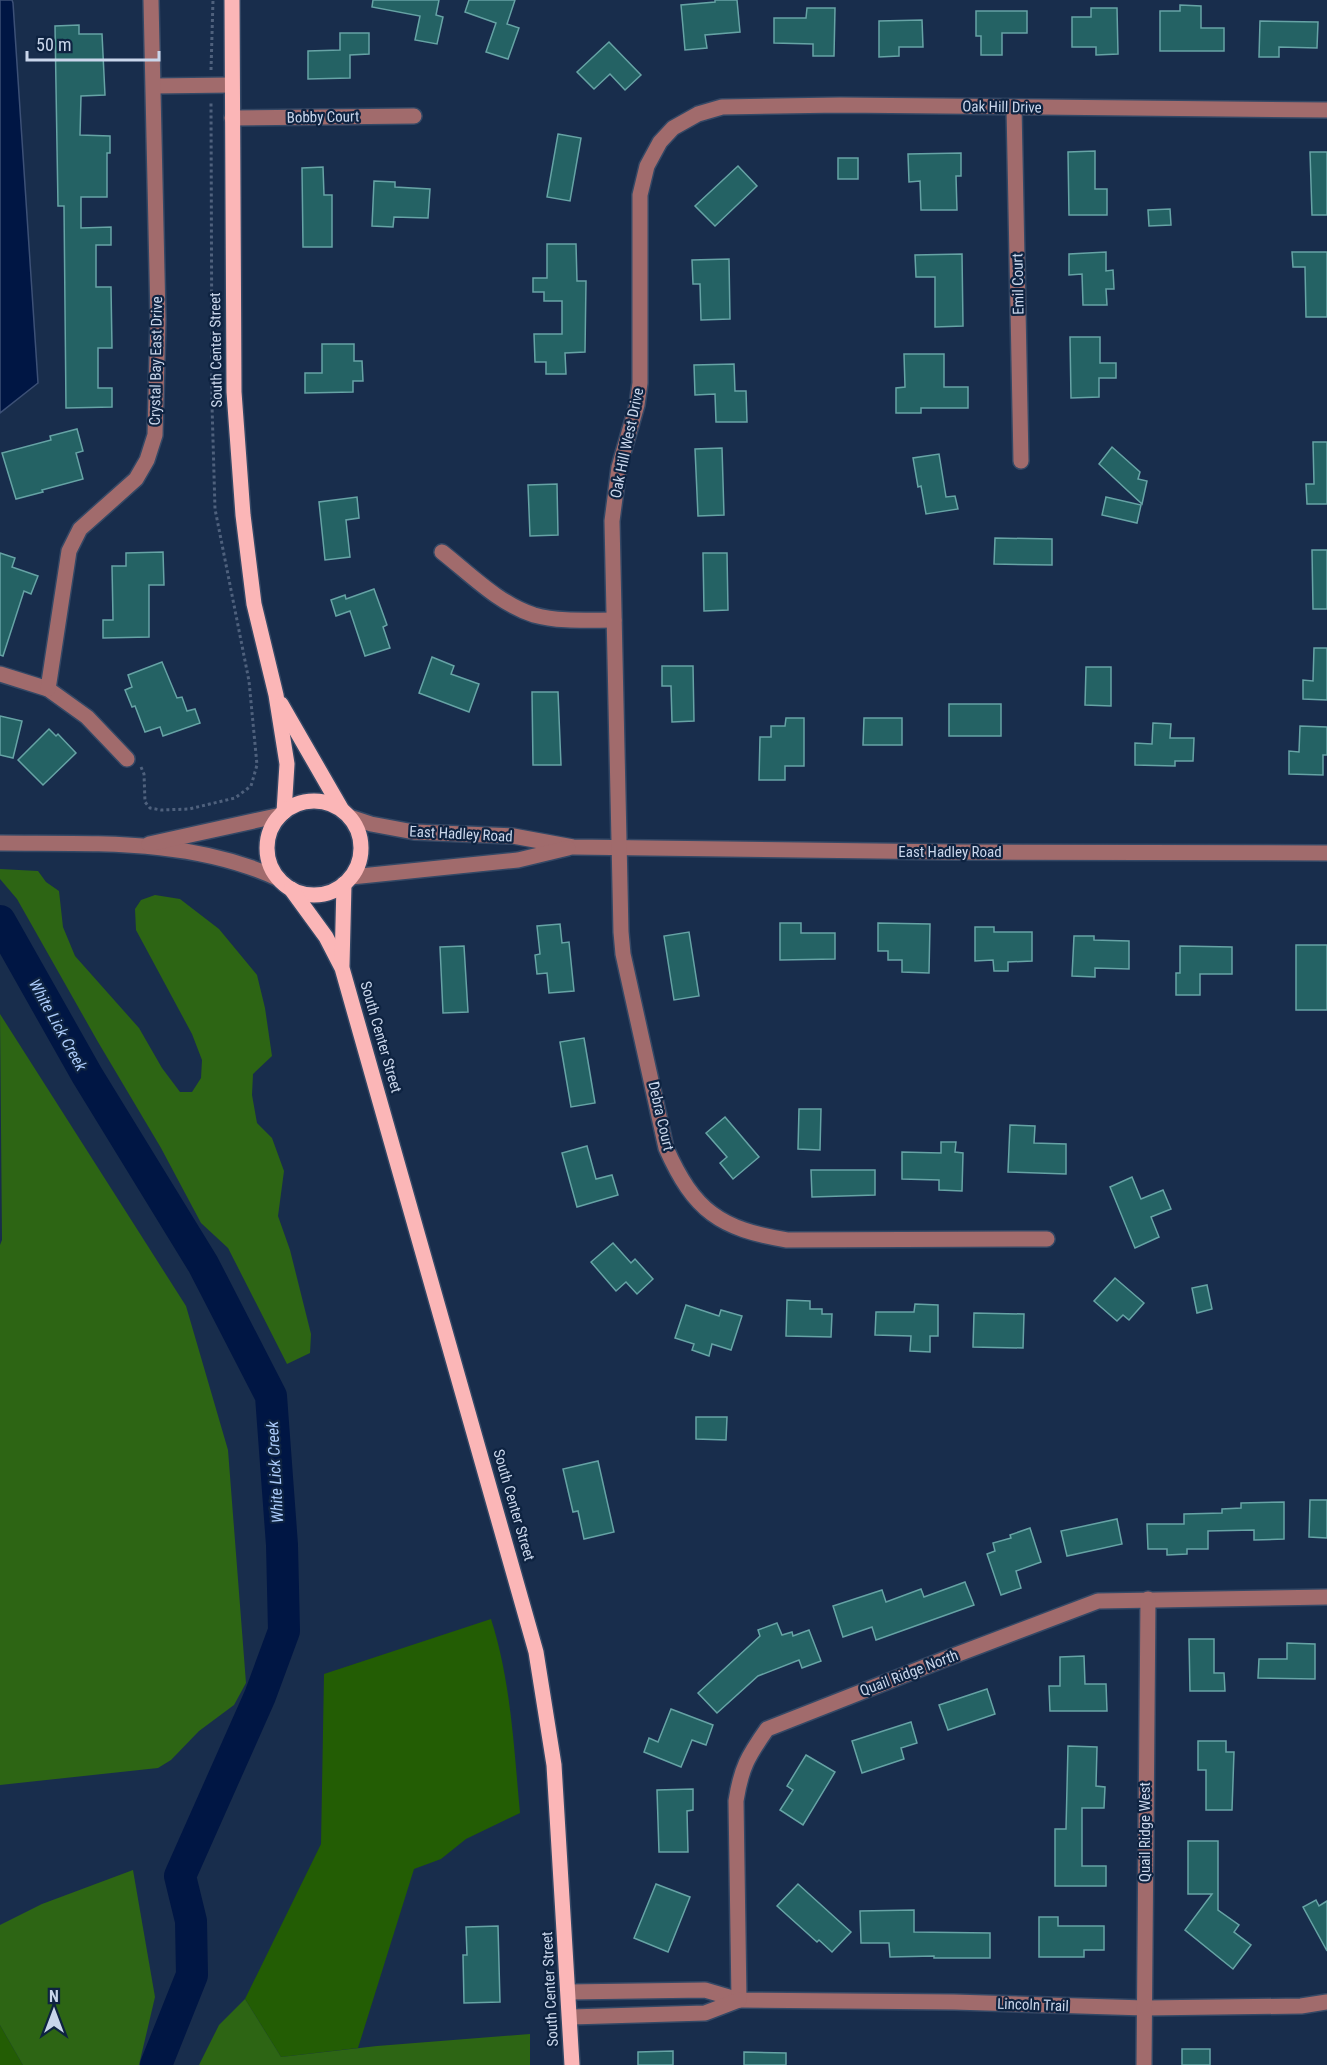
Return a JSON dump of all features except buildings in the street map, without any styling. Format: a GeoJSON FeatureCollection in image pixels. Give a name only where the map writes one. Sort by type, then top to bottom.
{"type":"FeatureCollection","features":[{"type":"Feature","properties":{"kind":"main road","name":"South Center Street"},"geometry":{"type":"LineString","coordinates":[[232,0],[234,392],[242,504],[254,604],[276,695],[286,764],[282,813]]}},
{"type":"Feature","properties":{"kind":"main road","name":"South Center Street"},"geometry":{"type":"LineString","coordinates":[[276,695],[346,814]]}},
{"type":"Feature","properties":{"kind":"main road"},"geometry":{"type":"LineString","coordinates":[[313,801],[328,803],[346,814],[356,826],[361,847],[360,858],[348,880],[332,891],[304,894],[291,889],[279,879],[269,861],[267,841],[282,813],[297,804],[313,801]]}},
{"type":"Feature","properties":{"kind":"main road","name":"South Center Street"},"geometry":{"type":"LineString","coordinates":[[342,968],[348,880]]}},
{"type":"Feature","properties":{"kind":"main road","name":"South Center Street"},"geometry":{"type":"LineString","coordinates":[[291,889],[326,937],[342,968],[536,1652],[554,1765],[571,2018],[572,2065]]}},
{"type":"Feature","properties":{"kind":"street","name":"Crystal Bay East Drive"},"geometry":{"type":"LineString","coordinates":[[48,688],[69,551],[80,528],[136,479],[147,460],[155,435],[158,319],[151,0]]}},
{"type":"Feature","properties":{"kind":"street"},"geometry":{"type":"LineString","coordinates":[[154,86],[231,85]]}},
{"type":"Feature","properties":{"kind":"street","name":"Oak Hill Drive"},"geometry":{"type":"LineString","coordinates":[[680,124],[698,114],[732,106],[1327,110]]}},
{"type":"Feature","properties":{"kind":"street","name":"Emil Court"},"geometry":{"type":"LineString","coordinates":[[1014,107],[1021,461]]}},
{"type":"Feature","properties":{"kind":"street","name":"Bobby Court"},"geometry":{"type":"LineString","coordinates":[[232,118],[414,116]]}},
{"type":"Feature","properties":{"kind":"street","name":"Oak Hill West Drive"},"geometry":{"type":"LineString","coordinates":[[618,847],[612,521],[614,495],[624,447],[637,405],[640,383],[640,195],[647,166],[660,142],[680,124]]}},
{"type":"Feature","properties":{"kind":"street"},"geometry":{"type":"LineString","coordinates":[[442,552],[506,602],[536,615],[571,620],[614,620]]}},
{"type":"Feature","properties":{"kind":"street"},"geometry":{"type":"LineString","coordinates":[[0,674],[48,688],[87,717],[128,759]]}},
{"type":"Feature","properties":{"kind":"street"},"geometry":{"type":"LineString","coordinates":[[140,845],[282,813]]}},
{"type":"Feature","properties":{"kind":"street","name":"East Hadley Road"},"geometry":{"type":"LineString","coordinates":[[346,814],[371,824],[414,832],[513,836],[573,847],[953,852],[1327,853]]}},
{"type":"Feature","properties":{"kind":"street"},"geometry":{"type":"LineString","coordinates":[[0,843],[140,845],[233,860],[279,879]]}},
{"type":"Feature","properties":{"kind":"street","name":"East Hadley Road"},"geometry":{"type":"LineString","coordinates":[[348,880],[518,860],[573,847]]}},
{"type":"Feature","properties":{"kind":"street","name":"Debra Court"},"geometry":{"type":"LineString","coordinates":[[618,847],[623,954],[666,1148],[692,1196],[705,1210],[732,1226],[753,1234],[787,1240],[1047,1239]]}},
{"type":"Feature","properties":{"kind":"street","name":"Quail Ridge North"},"geometry":{"type":"LineString","coordinates":[[740,2000],[736,1801],[740,1777],[750,1753],[767,1729],[1098,1601],[1327,1597]]}},
{"type":"Feature","properties":{"kind":"street","name":"Quail Ridge West"},"geometry":{"type":"LineString","coordinates":[[1144,2065],[1148,1599]]}},
{"type":"Feature","properties":{"kind":"street","name":"Lincoln Trail"},"geometry":{"type":"LineString","coordinates":[[569,1992],[705,1990],[740,2000],[954,2002],[1146,2008],[1301,2006],[1327,2002]]}},
{"type":"Feature","properties":{"kind":"street","name":"Lincoln Trail"},"geometry":{"type":"LineString","coordinates":[[571,2018],[705,2013],[740,2000]]}},
{"type":"Feature","properties":{"kind":"path"},"geometry":{"type":"LineString","coordinates":[[128,759],[140,765],[144,774],[145,802],[150,807],[161,810],[189,809],[236,798],[251,786],[257,765],[249,681],[215,508],[212,405],[213,0]]}},
{"type":"Feature","properties":{"kind":"green space"},"geometry":{"type":"Polygon","coordinates":[[[0,869],[38,871],[46,882],[59,891],[63,927],[75,956],[139,1028],[162,1068],[180,1092],[192,1092],[201,1078],[202,1060],[192,1034],[136,930],[135,909],[141,900],[155,895],[180,899],[219,929],[257,975],[265,1008],[272,1056],[253,1074],[252,1095],[257,1123],[272,1138],[284,1171],[278,1216],[290,1250],[311,1334],[310,1353],[287,1364],[228,1248],[201,1223],[161,1148],[17,899],[0,879],[0,869]]]}},
{"type":"Feature","properties":{"kind":"green space"},"geometry":{"type":"Polygon","coordinates":[[[0,1014],[186,1306],[228,1450],[246,1683],[234,1705],[199,1731],[171,1760],[158,1768],[0,1785],[0,1245],[2,1240],[0,1014]]]}},
{"type":"Feature","properties":{"kind":"green space"},"geometry":{"type":"Polygon","coordinates":[[[491,1619],[507,1691],[520,1813],[466,1839],[441,1859],[414,1869],[358,2048],[281,2057],[245,1999],[321,1844],[324,1674],[491,1619]]]}},
{"type":"Feature","properties":{"kind":"green space"},"geometry":{"type":"Polygon","coordinates":[[[133,1870],[155,1997],[139,2065],[23,2065],[0,2025],[0,1925],[42,1904],[133,1870]]]}},
{"type":"Feature","properties":{"kind":"green space"},"geometry":{"type":"Polygon","coordinates":[[[245,1999],[281,2057],[377,2046],[530,2034],[530,2065],[199,2065],[219,2025],[245,1999]]]}},
{"type":"Feature","properties":{"kind":"green space"},"geometry":{"type":"Polygon","coordinates":[[[0,2025],[23,2065],[0,2065],[0,2025]]]}},
{"type":"Feature","properties":{"kind":"water"},"geometry":{"type":"Polygon","coordinates":[[[0,0],[12,0],[13,3],[38,383],[0,413],[0,0]]]}},
{"type":"Feature","properties":{"kind":"waterway","name":"White Lick Creek"},"geometry":{"type":"LineString","coordinates":[[0,921],[87,1075],[203,1264],[271,1396],[282,1545],[284,1631],[260,1696],[180,1876],[191,1921],[192,1975],[156,2065]]}}]}
